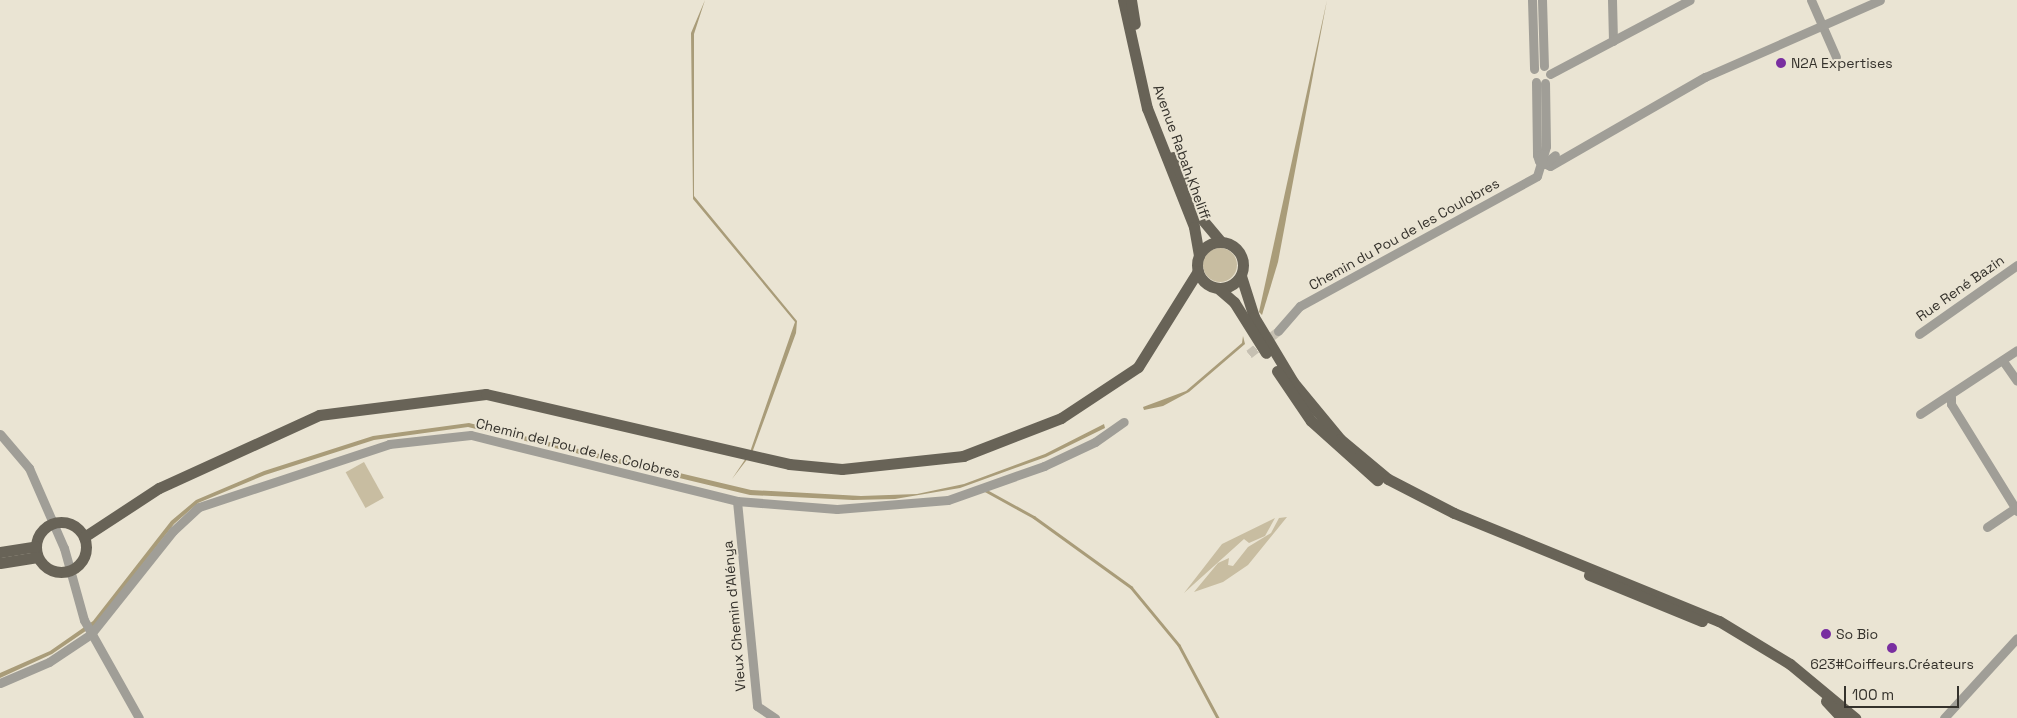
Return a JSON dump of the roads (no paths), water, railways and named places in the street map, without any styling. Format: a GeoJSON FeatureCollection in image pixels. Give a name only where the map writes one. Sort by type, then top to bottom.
{"type":"FeatureCollection","features":[{"type":"Feature","properties":{"kind":"main road","name":"Avenue Rabah Kheliff"},"geometry":{"type":"LineString","coordinates":[[1123,0],[1147,108],[1194,227],[1199,256]]}},
{"type":"Feature","properties":{"kind":"main road","name":"Avenue Rabah Kheliff"},"geometry":{"type":"LineString","coordinates":[[1131,0],[1154,107],[1169,147],[1201,218],[1221,242]]}},
{"type":"Feature","properties":{"kind":"main road"},"geometry":{"type":"LineString","coordinates":[[84,537],[160,488],[319,415],[486,394],[789,464],[842,469],[963,456],[1061,418],[1138,368],[1183,300],[1198,271],[1199,256],[1208,245],[1221,242],[1234,246],[1242,256],[1241,276],[1254,317],[1292,382],[1340,439],[1388,479],[1454,513],[1720,620],[1790,664],[1855,718]]}},
{"type":"Feature","properties":{"kind":"main road"},"geometry":{"type":"LineString","coordinates":[[1198,271],[1214,287],[1234,302],[1311,421],[1384,485],[1449,519],[1718,628],[1787,670],[1842,718]]}},
{"type":"Feature","properties":{"kind":"main road"},"geometry":{"type":"LineString","coordinates":[[1183,300],[1196,287],[1232,286],[1241,276]]}},
{"type":"Feature","properties":{"kind":"main road"},"geometry":{"type":"LineString","coordinates":[[54,523],[73,525],[84,537],[83,559],[71,570],[49,569],[37,552],[42,531],[54,523]]}},
{"type":"Feature","properties":{"kind":"main road"},"geometry":{"type":"LineString","coordinates":[[0,552],[37,552]]}},
{"type":"Feature","properties":{"kind":"main road"},"geometry":{"type":"LineString","coordinates":[[0,563],[37,552]]}},
{"type":"Feature","properties":{"kind":"street"},"geometry":{"type":"LineString","coordinates":[[1532,0],[1534,68],[1540,83],[1546,146],[1544,164]]}},
{"type":"Feature","properties":{"kind":"street"},"geometry":{"type":"LineString","coordinates":[[1542,0],[1544,66],[1550,74]]}},
{"type":"Feature","properties":{"kind":"street"},"geometry":{"type":"LineString","coordinates":[[1612,0],[1613,41]]}},
{"type":"Feature","properties":{"kind":"street"},"geometry":{"type":"LineString","coordinates":[[1690,0],[1550,74],[1540,83],[1537,155],[1544,164],[1550,166],[1705,77],[1880,0]]}},
{"type":"Feature","properties":{"kind":"street"},"geometry":{"type":"LineString","coordinates":[[1811,0],[1836,57]]}},
{"type":"Feature","properties":{"kind":"street"},"geometry":{"type":"LineString","coordinates":[[1534,68],[1544,66]]}},
{"type":"Feature","properties":{"kind":"street"},"geometry":{"type":"LineString","coordinates":[[1546,146],[1556,155],[1566,157]]}},
{"type":"Feature","properties":{"kind":"street","name":"Chemin du Pou de les Coulobres"},"geometry":{"type":"LineString","coordinates":[[1278,331],[1300,306],[1538,176],[1544,164],[1556,155]]}},
{"type":"Feature","properties":{"kind":"street","name":"Rue René Bazin"},"geometry":{"type":"LineString","coordinates":[[1919,334],[2017,265]]}},
{"type":"Feature","properties":{"kind":"street"},"geometry":{"type":"LineString","coordinates":[[1920,414],[1951,397],[2017,350]]}},
{"type":"Feature","properties":{"kind":"street"},"geometry":{"type":"LineString","coordinates":[[2003,361],[2017,381]]}},
{"type":"Feature","properties":{"kind":"street"},"geometry":{"type":"LineString","coordinates":[[1951,397],[1951,404],[2016,509],[1987,527]]}},
{"type":"Feature","properties":{"kind":"street","name":"Chemin del Pou de les Colobres"},"geometry":{"type":"LineString","coordinates":[[0,683],[49,662],[91,634],[173,531],[199,507],[388,444],[471,435],[737,502],[837,508],[948,500],[1044,466],[1095,442],[1124,422]]}},
{"type":"Feature","properties":{"kind":"street"},"geometry":{"type":"LineString","coordinates":[[0,434],[29,468],[54,523],[71,570],[84,620],[139,718]]}},
{"type":"Feature","properties":{"kind":"street","name":"Vieux Chemin d’Alénya"},"geometry":{"type":"LineString","coordinates":[[737,502],[757,706],[775,718]]}},
{"type":"Feature","properties":{"kind":"street"},"geometry":{"type":"LineString","coordinates":[[1944,717],[2017,638]]}},
{"type":"Feature","properties":{"kind":"waterway"},"geometry":{"type":"LineString","coordinates":[[985,490],[1034,517],[1131,587],[1179,645],[1218,718]]}},
{"type":"Feature","properties":{"kind":"tunnel"},"geometry":{"type":"LineString","coordinates":[[1249,354],[1278,331]]}},
{"type":"Feature","properties":{"kind":"place","name":"N2A Expertises"},"geometry":{"type":"Point","coordinates":[1781,63]}},
{"type":"Feature","properties":{"kind":"place","name":"So Bio"},"geometry":{"type":"Point","coordinates":[1826,634]}},
{"type":"Feature","properties":{"kind":"place","name":"623#Coiffeurs.Créateurs"},"geometry":{"type":"Point","coordinates":[1892,648]}}]}
